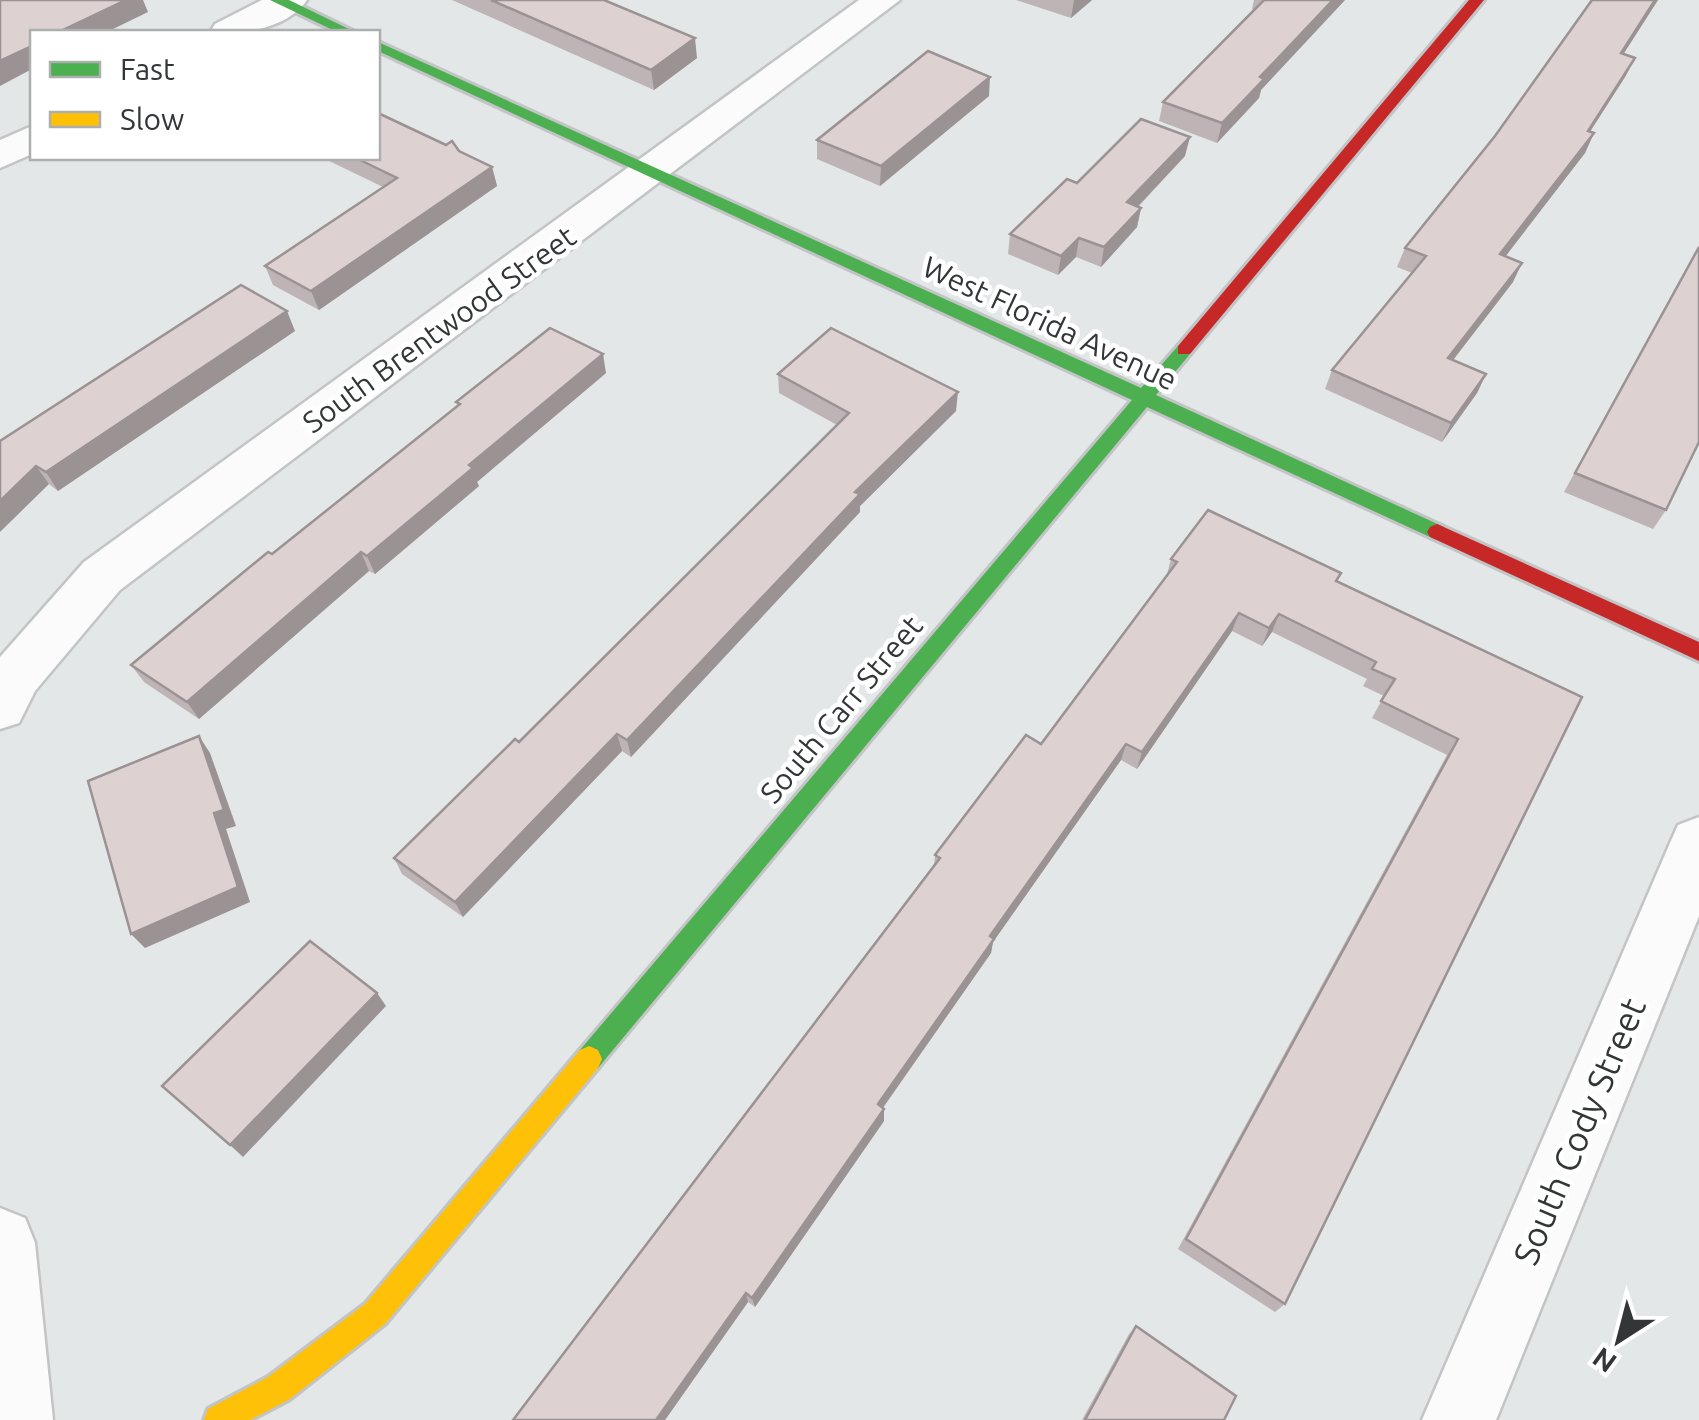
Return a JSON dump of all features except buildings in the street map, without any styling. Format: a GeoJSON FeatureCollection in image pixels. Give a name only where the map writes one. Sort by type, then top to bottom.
{"type":"FeatureCollection","features":[{"type":"Feature","properties":{"kind":"street","name":"South Brentwood Street"},"geometry":{"type":"LineString","coordinates":[[8,692],[102,576],[882,0]]}},
{"type":"Feature","properties":{"kind":"street","name":"South Carr Street"},"geometry":{"type":"LineString","coordinates":[[219,1420],[279,1388],[375,1314],[1477,0]]}},
{"type":"Feature","properties":{"kind":"street"},"geometry":{"type":"LineString","coordinates":[[232,30],[283,1],[344,30]]}},
{"type":"Feature","properties":{"kind":"street","name":"West Florida Avenue"},"geometry":{"type":"LineString","coordinates":[[380,47],[1699,652]]}},
{"type":"Feature","properties":{"kind":"street"},"geometry":{"type":"LineString","coordinates":[[0,156],[30,139]]}},
{"type":"Feature","properties":{"kind":"street","name":"South Cody Street"},"geometry":{"type":"LineString","coordinates":[[1459,1420],[1699,842]]}},
{"type":"Feature","properties":{"kind":"street"},"geometry":{"type":"LineString","coordinates":[[0,1243],[16,1420]]}},
{"type":"Feature","properties":{"kind":"traffic: fast"},"geometry":{"type":"LineString","coordinates":[[277,0],[344,30]]}},
{"type":"Feature","properties":{"kind":"traffic: fast"},"geometry":{"type":"LineString","coordinates":[[380,47],[1437,532]]}},
{"type":"Feature","properties":{"kind":"traffic: fast"},"geometry":{"type":"LineString","coordinates":[[589,1059],[1184,350]]}},
{"type":"Feature","properties":{"kind":"traffic: slow"},"geometry":{"type":"LineString","coordinates":[[219,1420],[279,1388],[375,1314],[589,1059]]}},
{"type":"Feature","properties":{"kind":"traffic: jam"},"geometry":{"type":"LineString","coordinates":[[1184,350],[1477,0]]}},
{"type":"Feature","properties":{"kind":"traffic: jam"},"geometry":{"type":"LineString","coordinates":[[1437,532],[1699,652]]}}]}
